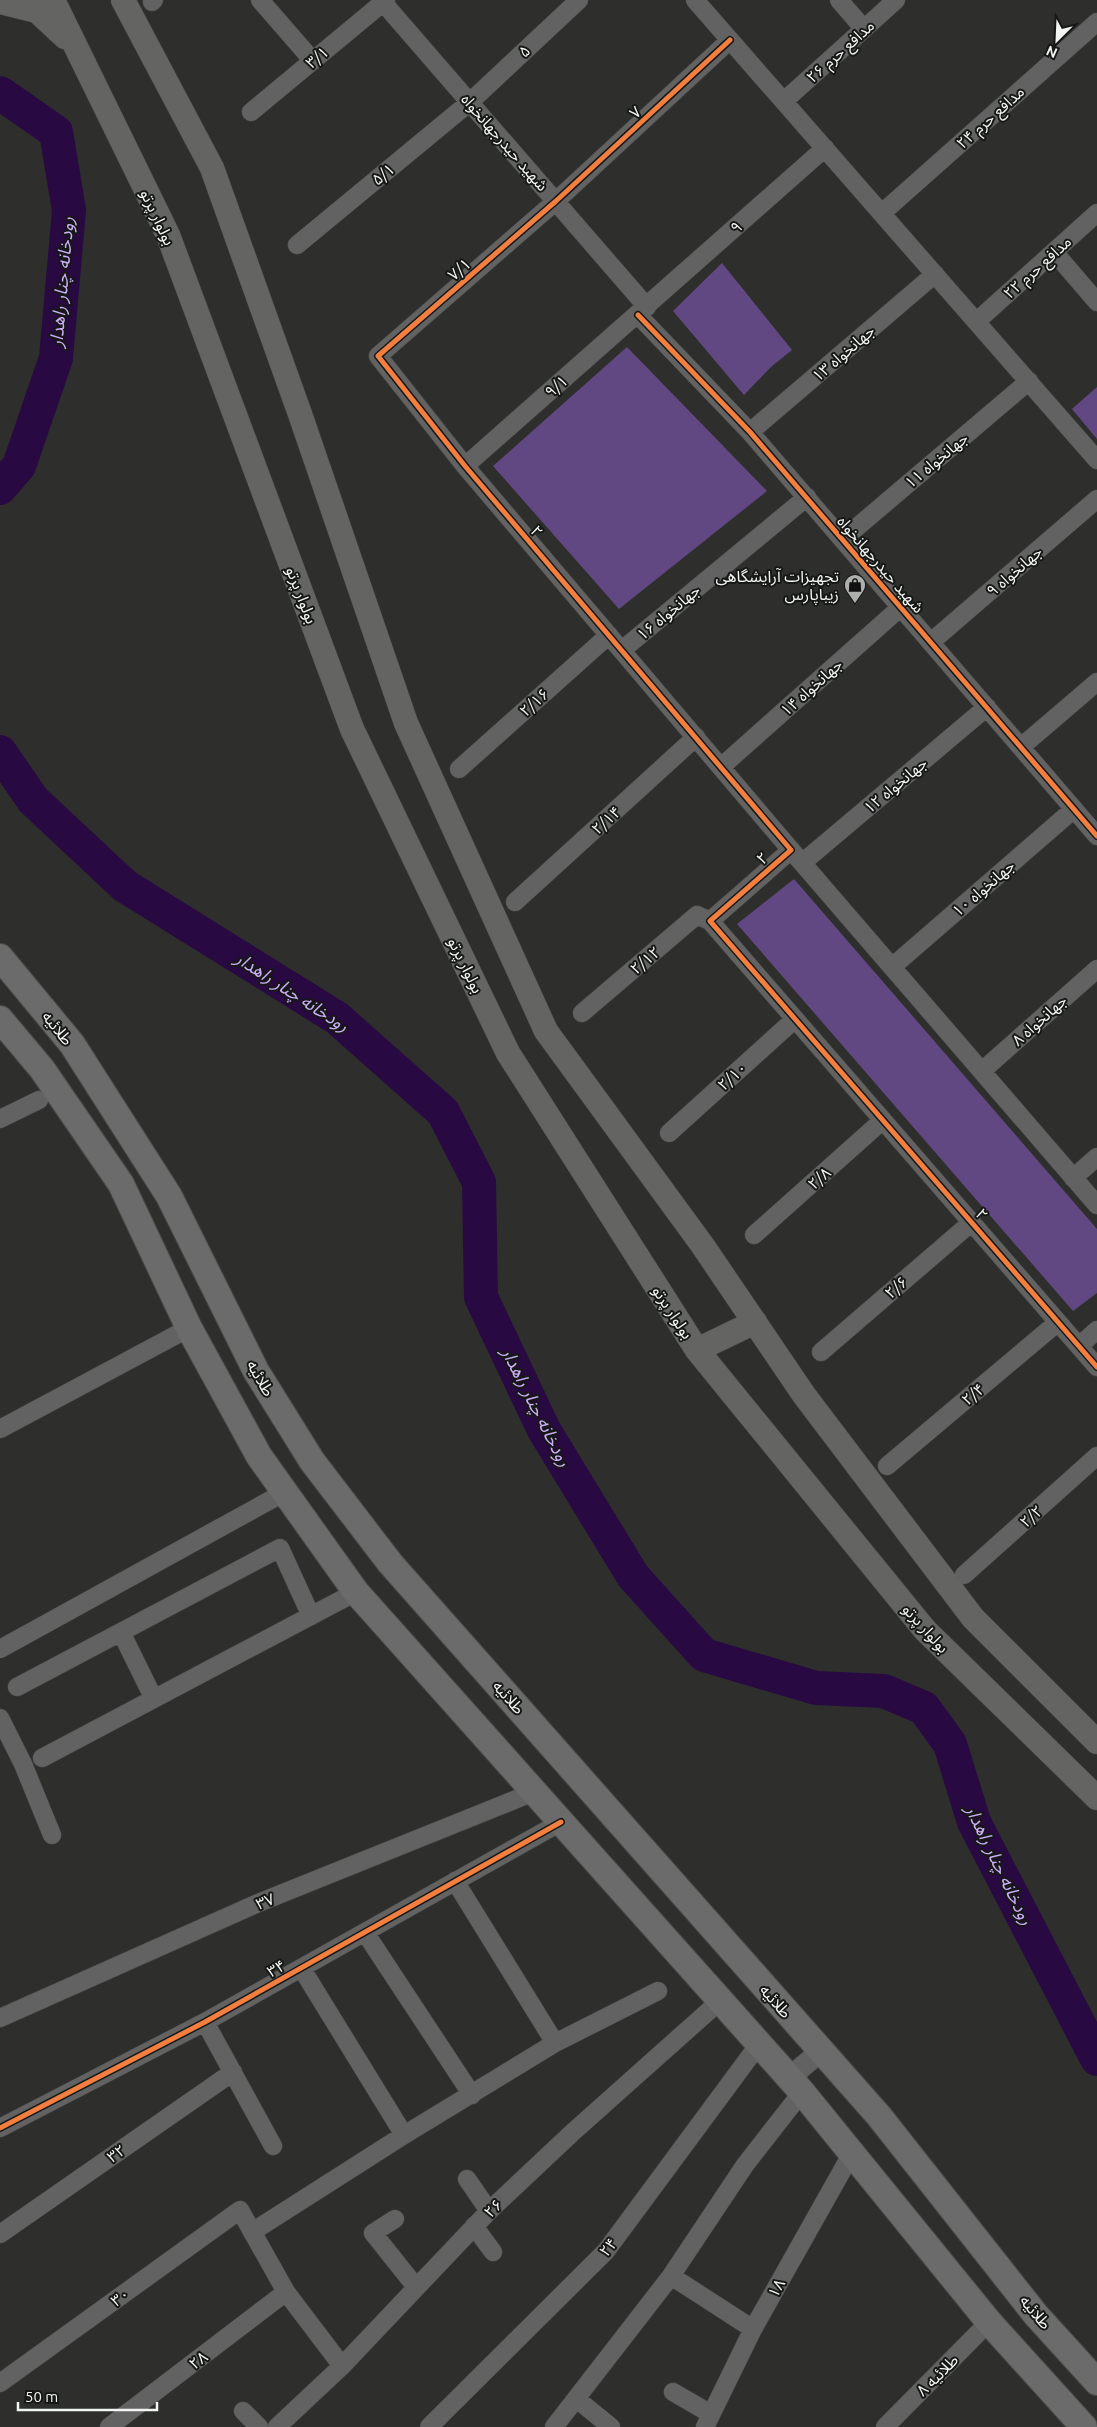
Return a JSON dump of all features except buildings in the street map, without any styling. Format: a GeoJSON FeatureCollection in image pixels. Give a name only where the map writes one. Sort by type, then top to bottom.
{"type":"FeatureCollection","features":[{"type":"Feature","properties":{"kind":"main road","name":"بولوار پرتو"},"geometry":{"type":"LineString","coordinates":[[53,0],[168,235],[352,729],[508,1053],[697,1350],[925,1630],[1097,1798]]}},
{"type":"Feature","properties":{"kind":"main road"},"geometry":{"type":"LineString","coordinates":[[123,0],[212,168],[300,414],[406,722],[546,1030],[704,1246],[804,1395],[973,1618],[1095,1738]]}},
{"type":"Feature","properties":{"kind":"main road"},"geometry":{"type":"LineString","coordinates":[[0,2],[37,11],[75,46]]}},
{"type":"Feature","properties":{"kind":"main road","name":"طلائیه"},"geometry":{"type":"LineString","coordinates":[[0,957],[72,1044],[169,1196],[256,1371],[312,1461],[390,1563],[879,2116],[1036,2315],[1097,2382]]}},
{"type":"Feature","properties":{"kind":"main road"},"geometry":{"type":"LineString","coordinates":[[0,1019],[42,1069],[121,1184],[189,1328],[259,1456],[356,1592],[721,2000],[852,2152],[990,2322],[1084,2427]]}},
{"type":"Feature","properties":{"kind":"main road"},"geometry":{"type":"LineString","coordinates":[[697,1350],[755,1322]]}},
{"type":"Feature","properties":{"kind":"street"},"geometry":{"type":"LineString","coordinates":[[260,0],[313,61]]}},
{"type":"Feature","properties":{"kind":"street","name":"۵"},"geometry":{"type":"LineString","coordinates":[[470,102],[579,0]]}},
{"type":"Feature","properties":{"kind":"street"},"geometry":{"type":"LineString","coordinates":[[695,0],[1097,460]]}},
{"type":"Feature","properties":{"kind":"street"},"geometry":{"type":"LineString","coordinates":[[839,0],[864,29]]}},
{"type":"Feature","properties":{"kind":"street","name":"مدافع حرم ۲۶"},"geometry":{"type":"LineString","coordinates":[[784,101],[896,0]]}},
{"type":"Feature","properties":{"kind":"street","name":"۳/۱"},"geometry":{"type":"LineString","coordinates":[[251,112],[384,1]]}},
{"type":"Feature","properties":{"kind":"street","name":"شهید حیدرجهانخواه"},"geometry":{"type":"LineString","coordinates":[[384,1],[556,201],[642,311],[807,497],[1097,836]]}},
{"type":"Feature","properties":{"kind":"street","name":"مدافع حرم ۲۴"},"geometry":{"type":"LineString","coordinates":[[882,213],[1097,22]]}},
{"type":"Feature","properties":{"kind":"street","name":"۷"},"geometry":{"type":"LineString","coordinates":[[556,201],[730,40]]}},
{"type":"Feature","properties":{"kind":"street","name":"۵/۱"},"geometry":{"type":"LineString","coordinates":[[297,245],[470,102]]}},
{"type":"Feature","properties":{"kind":"street","name":"۹"},"geometry":{"type":"LineString","coordinates":[[642,311],[825,148]]}},
{"type":"Feature","properties":{"kind":"street","name":"۷/۱"},"geometry":{"type":"LineString","coordinates":[[378,356],[556,201]]}},
{"type":"Feature","properties":{"kind":"street","name":"مدافع حرم ۲۲"},"geometry":{"type":"LineString","coordinates":[[978,322],[1097,214]]}},
{"type":"Feature","properties":{"kind":"street"},"geometry":{"type":"LineString","coordinates":[[1054,252],[1097,302]]}},
{"type":"Feature","properties":{"kind":"street","name":"جهانخواه ۱۳"},"geometry":{"type":"LineString","coordinates":[[750,432],[935,274]]}},
{"type":"Feature","properties":{"kind":"street","name":"۹/۱"},"geometry":{"type":"LineString","coordinates":[[465,466],[642,311]]}},
{"type":"Feature","properties":{"kind":"street","name":"۲"},"geometry":{"type":"LineString","coordinates":[[378,356],[465,466],[797,856],[710,921],[1097,1367]]}},
{"type":"Feature","properties":{"kind":"street","name":"جهانخواه ۱۱"},"geometry":{"type":"LineString","coordinates":[[843,539],[1029,381]]}},
{"type":"Feature","properties":{"kind":"street","name":"جهانخواه ۱۶"},"geometry":{"type":"LineString","coordinates":[[622,650],[807,497]]}},
{"type":"Feature","properties":{"kind":"street","name":"جهانخواه ۹"},"geometry":{"type":"LineString","coordinates":[[931,642],[1097,499]]}},
{"type":"Feature","properties":{"kind":"street","name":"جهانخواه ۱۴"},"geometry":{"type":"LineString","coordinates":[[720,767],[901,607]]}},
{"type":"Feature","properties":{"kind":"street","name":"۲/۱۶"},"geometry":{"type":"LineString","coordinates":[[459,769],[609,635]]}},
{"type":"Feature","properties":{"kind":"street"},"geometry":{"type":"LineString","coordinates":[[1021,747],[1097,682]]}},
{"type":"Feature","properties":{"kind":"street","name":"جهانخواه ۱۲"},"geometry":{"type":"LineString","coordinates":[[797,856],[987,707]]}},
{"type":"Feature","properties":{"kind":"street","name":"۲/۱۴"},"geometry":{"type":"LineString","coordinates":[[515,902],[696,738]]}},
{"type":"Feature","properties":{"kind":"street","name":"جهانخواه ۱۰"},"geometry":{"type":"LineString","coordinates":[[892,967],[1074,809]]}},
{"type":"Feature","properties":{"kind":"street"},"geometry":{"type":"LineString","coordinates":[[797,856],[1097,1206]]}},
{"type":"Feature","properties":{"kind":"street","name":"۲/۱۲"},"geometry":{"type":"LineString","coordinates":[[582,1013],[697,915],[710,921]]}},
{"type":"Feature","properties":{"kind":"street","name":"جهانخواه ۸"},"geometry":{"type":"LineString","coordinates":[[982,1071],[1097,969]]}},
{"type":"Feature","properties":{"kind":"street","name":"۲/۱۰"},"geometry":{"type":"LineString","coordinates":[[669,1132],[795,1018]]}},
{"type":"Feature","properties":{"kind":"street"},"geometry":{"type":"LineString","coordinates":[[0,1119],[39,1100]]}},
{"type":"Feature","properties":{"kind":"street","name":"۲/۸"},"geometry":{"type":"LineString","coordinates":[[754,1235],[884,1120]]}},
{"type":"Feature","properties":{"kind":"street"},"geometry":{"type":"LineString","coordinates":[[1073,1178],[1097,1157]]}},
{"type":"Feature","properties":{"kind":"street","name":"۲/۶"},"geometry":{"type":"LineString","coordinates":[[821,1352],[972,1222]]}},
{"type":"Feature","properties":{"kind":"street","name":"۲/۴"},"geometry":{"type":"LineString","coordinates":[[887,1466],[1058,1322]]}},
{"type":"Feature","properties":{"kind":"street"},"geometry":{"type":"LineString","coordinates":[[0,1429],[189,1328]]}},
{"type":"Feature","properties":{"kind":"street"},"geometry":{"type":"LineString","coordinates":[[1079,1346],[1097,1330]]}},
{"type":"Feature","properties":{"kind":"street","name":"۲/۲"},"geometry":{"type":"LineString","coordinates":[[964,1575],[1097,1456]]}},
{"type":"Feature","properties":{"kind":"street"},"geometry":{"type":"LineString","coordinates":[[0,1649],[285,1492]]}},
{"type":"Feature","properties":{"kind":"street"},"geometry":{"type":"LineString","coordinates":[[17,1687],[280,1548],[311,1616]]}},
{"type":"Feature","properties":{"kind":"street"},"geometry":{"type":"LineString","coordinates":[[42,1758],[356,1592]]}},
{"type":"Feature","properties":{"kind":"street"},"geometry":{"type":"LineString","coordinates":[[121,1632],[154,1699]]}},
{"type":"Feature","properties":{"kind":"street"},"geometry":{"type":"LineString","coordinates":[[0,1718],[24,1764],[52,1835]]}},
{"type":"Feature","properties":{"kind":"street","name":"۳۷"},"geometry":{"type":"LineString","coordinates":[[0,2018],[256,1904],[534,1792]]}},
{"type":"Feature","properties":{"kind":"street","name":"۳۴"},"geometry":{"type":"LineString","coordinates":[[0,2128],[205,2022],[366,1934],[455,1881],[561,1822]]}},
{"type":"Feature","properties":{"kind":"street"},"geometry":{"type":"LineString","coordinates":[[455,1881],[555,2042]]}},
{"type":"Feature","properties":{"kind":"street"},"geometry":{"type":"LineString","coordinates":[[366,1934],[472,2095]]}},
{"type":"Feature","properties":{"kind":"street"},"geometry":{"type":"LineString","coordinates":[[302,1969],[404,2134]]}},
{"type":"Feature","properties":{"kind":"street"},"geometry":{"type":"LineString","coordinates":[[342,2366],[286,2292],[252,2232],[404,2134],[472,2095],[555,2042],[658,1991]]}},
{"type":"Feature","properties":{"kind":"street","name":"۲۶"},"geometry":{"type":"LineString","coordinates":[[277,2427],[342,2366],[489,2211],[573,2132],[721,2000]]}},
{"type":"Feature","properties":{"kind":"street"},"geometry":{"type":"LineString","coordinates":[[205,2022],[273,2146]]}},
{"type":"Feature","properties":{"kind":"street","name":"۲۴"},"geometry":{"type":"LineString","coordinates":[[429,2427],[606,2251],[759,2044]]}},
{"type":"Feature","properties":{"kind":"street"},"geometry":{"type":"LineString","coordinates":[[554,2427],[578,2400],[671,2276],[745,2166],[795,2085],[821,2052]]}},
{"type":"Feature","properties":{"kind":"street","name":"۳۲"},"geometry":{"type":"LineString","coordinates":[[0,2234],[233,2072]]}},
{"type":"Feature","properties":{"kind":"street","name":"۱۸"},"geometry":{"type":"LineString","coordinates":[[708,2420],[753,2329],[852,2152]]}},
{"type":"Feature","properties":{"kind":"street"},"geometry":{"type":"LineString","coordinates":[[467,2179],[489,2211]]}},
{"type":"Feature","properties":{"kind":"street","name":"۳۰"},"geometry":{"type":"LineString","coordinates":[[0,2383],[240,2210],[252,2232]]}},
{"type":"Feature","properties":{"kind":"street"},"geometry":{"type":"LineString","coordinates":[[395,2219],[373,2233],[416,2287]]}},
{"type":"Feature","properties":{"kind":"street"},"geometry":{"type":"LineString","coordinates":[[474,2226],[493,2252]]}},
{"type":"Feature","properties":{"kind":"street"},"geometry":{"type":"LineString","coordinates":[[671,2276],[753,2329]]}},
{"type":"Feature","properties":{"kind":"street","name":"۲۸"},"geometry":{"type":"LineString","coordinates":[[109,2427],[286,2292]]}},
{"type":"Feature","properties":{"kind":"street","name":"طلائیه ۸"},"geometry":{"type":"LineString","coordinates":[[885,2427],[990,2322]]}},
{"type":"Feature","properties":{"kind":"street"},"geometry":{"type":"LineString","coordinates":[[673,2392],[708,2420]]}},
{"type":"Feature","properties":{"kind":"street"},"geometry":{"type":"LineString","coordinates":[[578,2400],[611,2427]]}},
{"type":"Feature","properties":{"kind":"street"},"geometry":{"type":"LineString","coordinates":[[243,2411],[260,2427]]}},
{"type":"Feature","properties":{"kind":"shaded area"},"geometry":{"type":"Polygon","coordinates":[[[722,263],[792,350],[771,367],[744,395],[673,311],[722,263]]]}},
{"type":"Feature","properties":{"kind":"shaded area"},"geometry":{"type":"Polygon","coordinates":[[[627,347],[767,491],[619,609],[493,466],[627,347]]]}},
{"type":"Feature","properties":{"kind":"shaded area"},"geometry":{"type":"Polygon","coordinates":[[[1097,387],[1097,439],[1072,409],[1097,387]]]}},
{"type":"Feature","properties":{"kind":"shaded area"},"geometry":{"type":"Polygon","coordinates":[[[794,879],[1097,1229],[1097,1293],[1073,1311],[737,924],[794,879]]]}},
{"type":"Feature","properties":{"kind":"waterway","name":"رودخانه چنار راهدار"},"geometry":{"type":"LineString","coordinates":[[0,93],[56,132],[69,210],[56,358],[19,466],[0,488]]}},
{"type":"Feature","properties":{"kind":"waterway","name":"رودخانه چنار راهدار"},"geometry":{"type":"LineString","coordinates":[[0,752],[33,800],[125,886],[337,1018],[443,1112],[479,1182],[481,1297],[544,1430],[633,1576],[704,1655],[816,1688],[884,1691],[924,1708],[950,1744],[974,1822],[1097,2059]]}},
{"type":"Feature","properties":{"kind":"cycle path"},"geometry":{"type":"LineString","coordinates":[[730,40],[556,201],[378,356],[465,466],[791,850],[710,921],[1097,1367]]}},
{"type":"Feature","properties":{"kind":"cycle path"},"geometry":{"type":"LineString","coordinates":[[638,315],[750,432],[1097,836]]}},
{"type":"Feature","properties":{"kind":"cycle path"},"geometry":{"type":"LineString","coordinates":[[0,2128],[205,2022],[561,1822]]}},
{"type":"Feature","properties":{"kind":"place","name":"تجهیزات آرایشگاهی زیباپارس"},"geometry":{"type":"Point","coordinates":[855,604]}}]}
